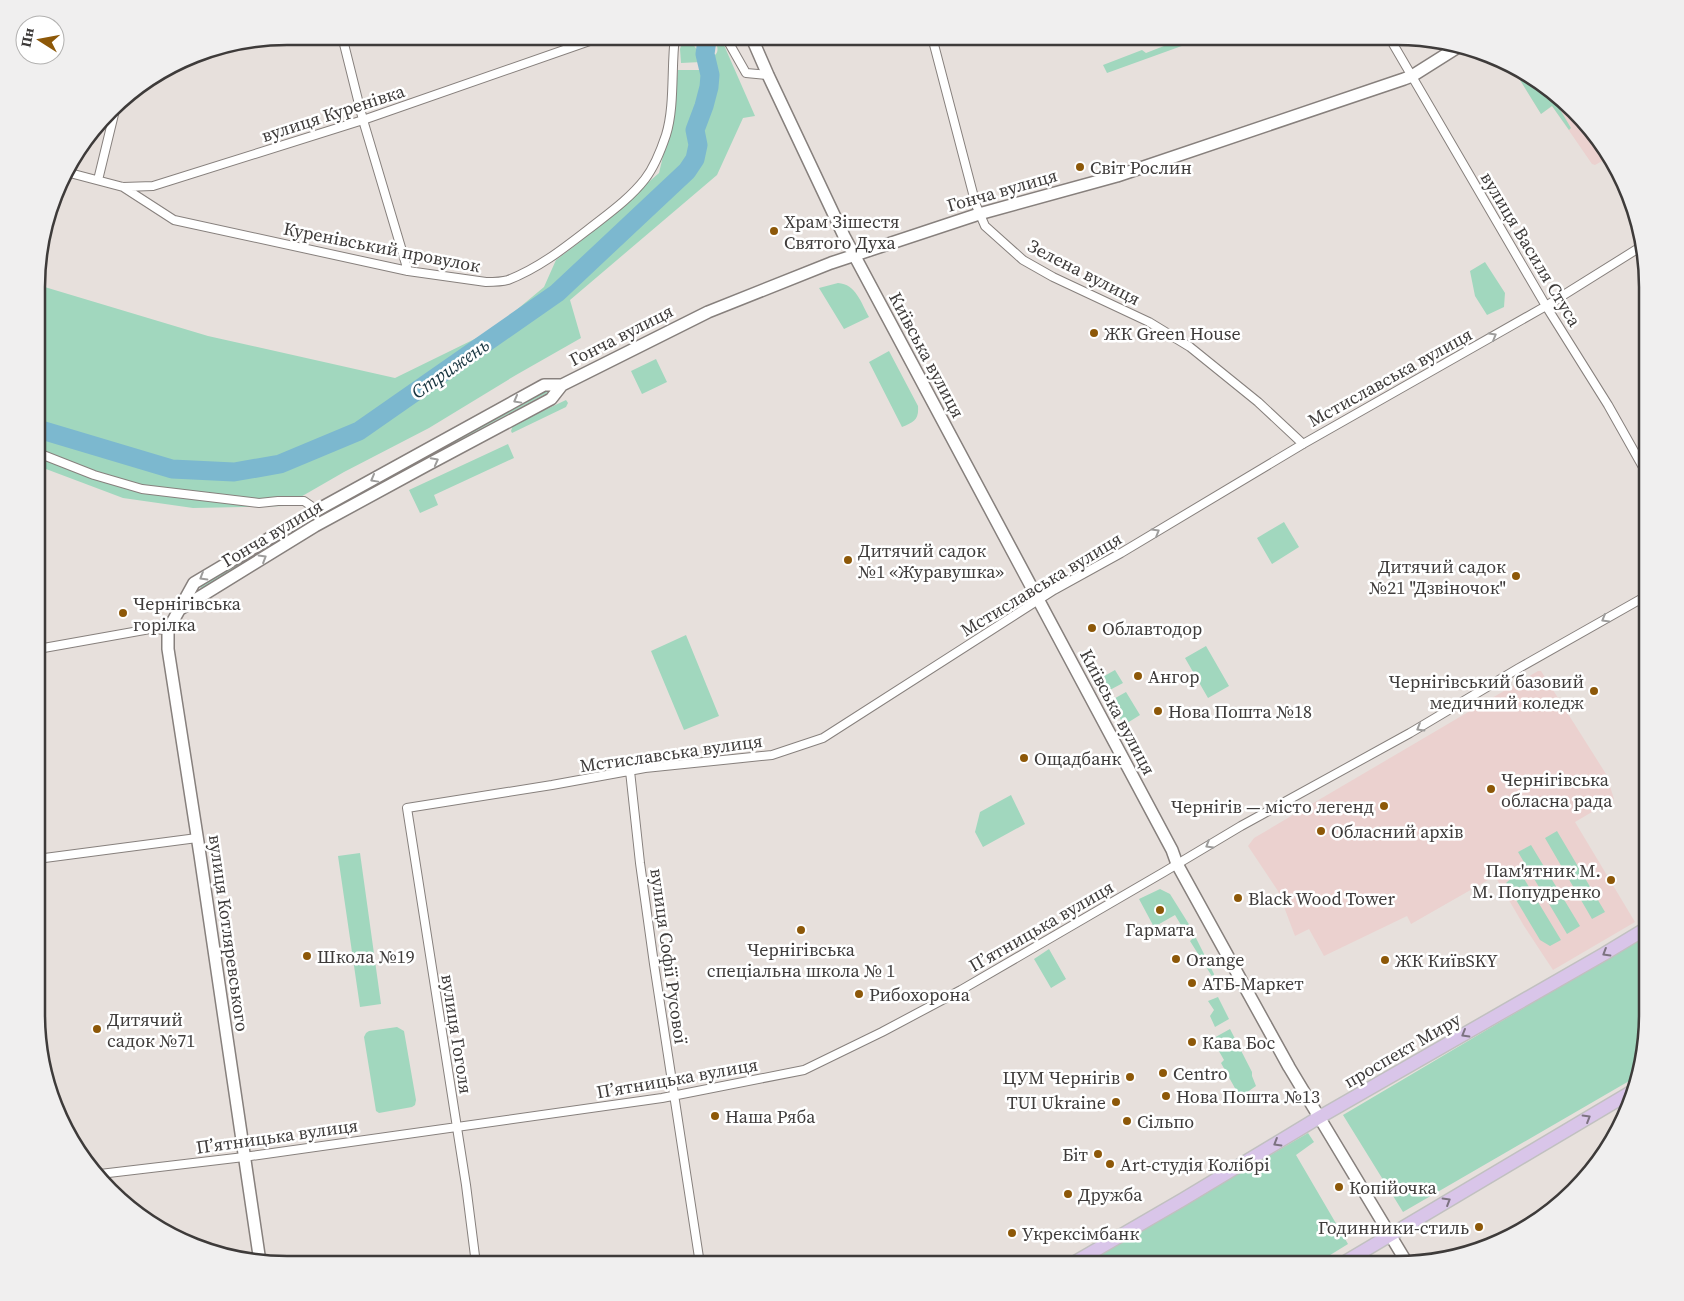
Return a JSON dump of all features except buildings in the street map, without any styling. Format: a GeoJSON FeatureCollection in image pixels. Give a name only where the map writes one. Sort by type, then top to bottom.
{"type":"FeatureCollection","features":[{"type":"Feature","properties":{"kind":"main road","name":"проспект Миру"},"geometry":{"type":"LineString","coordinates":[[1085,1256],[1318,1118],[1639,933]]}},
{"type":"Feature","properties":{"kind":"main road"},"geometry":{"type":"LineString","coordinates":[[1355,1256],[1625,1096]]}},
{"type":"Feature","properties":{"kind":"street"},"geometry":{"type":"LineString","coordinates":[[344,45],[363,120],[408,271]]}},
{"type":"Feature","properties":{"kind":"street","name":"вулиця Куренівка"},"geometry":{"type":"LineString","coordinates":[[73,174],[123,187],[153,186],[363,120],[578,45]]}},
{"type":"Feature","properties":{"kind":"street","name":"Куренівський провулок"},"geometry":{"type":"LineString","coordinates":[[123,187],[174,220],[408,271],[486,282],[508,280],[537,266],[564,248],[626,201],[646,179],[667,133],[674,45]]}},
{"type":"Feature","properties":{"kind":"street"},"geometry":{"type":"LineString","coordinates":[[730,45],[746,74],[768,75]]}},
{"type":"Feature","properties":{"kind":"street","name":"Київська вулиця"},"geometry":{"type":"LineString","coordinates":[[755,45],[854,255],[1089,693],[1172,850],[1177,864],[1318,1118],[1403,1256]]}},
{"type":"Feature","properties":{"kind":"street","name":"Зелена вулиця"},"geometry":{"type":"LineString","coordinates":[[934,45],[979,214],[985,226],[1023,260],[1060,280],[1150,322],[1190,347],[1258,402],[1303,444]]}},
{"type":"Feature","properties":{"kind":"street","name":"вулиця Василя Стуса"},"geometry":{"type":"LineString","coordinates":[[1394,45],[1546,306],[1608,404],[1639,460]]}},
{"type":"Feature","properties":{"kind":"street","name":"Гонча вулиця"},"geometry":{"type":"LineString","coordinates":[[177,611],[194,583],[317,510],[544,385],[562,385],[708,312],[854,255],[979,214],[1117,176],[1412,76],[1451,51]]}},
{"type":"Feature","properties":{"kind":"street"},"geometry":{"type":"LineString","coordinates":[[98,180],[113,120]]}},
{"type":"Feature","properties":{"kind":"street","name":"Мстиславська вулиця"},"geometry":{"type":"LineString","coordinates":[[407,808],[645,768],[772,755],[823,738],[1038,600],[1303,444],[1546,306],[1636,250]]}},
{"type":"Feature","properties":{"kind":"street","name":"Гонча вулиця"},"geometry":{"type":"LineString","coordinates":[[177,611],[322,522],[551,400],[562,385]]}},
{"type":"Feature","properties":{"kind":"street","name":"Гонча вулиця"},"geometry":{"type":"LineString","coordinates":[[45,456],[94,476],[142,489],[259,503],[304,501],[317,510]]}},
{"type":"Feature","properties":{"kind":"street","name":"Пʼятницька вулиця"},"geometry":{"type":"LineString","coordinates":[[105,1173],[244,1157],[674,1096],[804,1070],[882,1032],[953,994],[1241,826],[1410,733],[1519,668],[1639,600]]}},
{"type":"Feature","properties":{"kind":"street","name":"вулиця Котляревського"},"geometry":{"type":"LineString","coordinates":[[177,611],[168,630],[168,650],[259,1254]]}},
{"type":"Feature","properties":{"kind":"street"},"geometry":{"type":"LineString","coordinates":[[45,648],[150,629],[168,630]]}},
{"type":"Feature","properties":{"kind":"street","name":"вулиця Софії Русової"},"geometry":{"type":"LineString","coordinates":[[630,771],[640,863],[699,1256]]}},
{"type":"Feature","properties":{"kind":"street","name":"вулиця Гоголя"},"geometry":{"type":"LineString","coordinates":[[407,808],[466,1185],[475,1256]]}},
{"type":"Feature","properties":{"kind":"street"},"geometry":{"type":"LineString","coordinates":[[45,858],[197,838]]}},
{"type":"Feature","properties":{"kind":"shaded area"},"geometry":{"type":"Polygon","coordinates":[[[1518,77],[1544,95],[1568,116],[1589,140],[1603,160],[1595,165],[1592,164],[1552,106],[1541,114],[1518,77]]]}},
{"type":"Feature","properties":{"kind":"shaded area"},"geometry":{"type":"Polygon","coordinates":[[[1538,671],[1541,671],[1606,774],[1614,799],[1575,822],[1635,922],[1553,970],[1524,926],[1495,876],[1411,924],[1407,916],[1324,956],[1309,929],[1295,936],[1278,891],[1248,846],[1254,838],[1538,671]]]}},
{"type":"Feature","properties":{"kind":"green space"},"geometry":{"type":"Polygon","coordinates":[[[681,45],[694,45],[702,53],[701,62],[681,63],[681,45]]]}},
{"type":"Feature","properties":{"kind":"green space"},"geometry":{"type":"Polygon","coordinates":[[[715,45],[724,45],[755,116],[743,118],[717,175],[570,300],[581,338],[429,428],[344,472],[285,506],[193,508],[123,498],[45,469],[45,287],[208,336],[395,378],[491,331],[544,287],[556,260],[581,241],[659,173],[673,114],[678,70],[716,70],[709,69],[708,56],[716,54],[717,46],[715,45]]]}},
{"type":"Feature","properties":{"kind":"green space"},"geometry":{"type":"Polygon","coordinates":[[[1166,45],[1184,45],[1107,73],[1103,65],[1142,50],[1146,53],[1166,45]]]}},
{"type":"Feature","properties":{"kind":"green space"},"geometry":{"type":"Polygon","coordinates":[[[1518,77],[1559,108],[1571,128],[1569,130],[1552,106],[1541,114],[1518,77]]]}},
{"type":"Feature","properties":{"kind":"green space"},"geometry":{"type":"Polygon","coordinates":[[[1485,262],[1505,293],[1504,307],[1487,315],[1475,296],[1470,271],[1485,262]]]}},
{"type":"Feature","properties":{"kind":"green space"},"geometry":{"type":"Polygon","coordinates":[[[838,283],[844,284],[854,291],[869,317],[844,329],[819,288],[838,283]]]}},
{"type":"Feature","properties":{"kind":"green space"},"geometry":{"type":"Polygon","coordinates":[[[889,351],[918,406],[918,414],[915,420],[902,427],[869,362],[889,351]]]}},
{"type":"Feature","properties":{"kind":"green space"},"geometry":{"type":"Polygon","coordinates":[[[656,359],[667,382],[642,394],[631,371],[656,359]]]}},
{"type":"Feature","properties":{"kind":"green space"},"geometry":{"type":"Polygon","coordinates":[[[550,388],[551,391],[360,493],[358,492],[550,388]]]}},
{"type":"Feature","properties":{"kind":"green space"},"geometry":{"type":"Polygon","coordinates":[[[566,400],[568,403],[566,407],[512,433],[513,425],[566,400]]]}},
{"type":"Feature","properties":{"kind":"green space"},"geometry":{"type":"Polygon","coordinates":[[[508,444],[514,458],[434,495],[438,505],[420,513],[409,490],[508,444]]]}},
{"type":"Feature","properties":{"kind":"green space"},"geometry":{"type":"Polygon","coordinates":[[[333,506],[332,509],[202,588],[199,587],[200,585],[333,506]]]}},
{"type":"Feature","properties":{"kind":"green space"},"geometry":{"type":"Polygon","coordinates":[[[1284,522],[1299,547],[1272,564],[1257,538],[1284,522]]]}},
{"type":"Feature","properties":{"kind":"green space"},"geometry":{"type":"Polygon","coordinates":[[[686,635],[719,716],[684,730],[651,651],[686,635]]]}},
{"type":"Feature","properties":{"kind":"green space"},"geometry":{"type":"Polygon","coordinates":[[[1206,646],[1229,686],[1208,698],[1185,658],[1206,646]]]}},
{"type":"Feature","properties":{"kind":"green space"},"geometry":{"type":"Polygon","coordinates":[[[1115,670],[1123,683],[1106,692],[1099,679],[1115,670]]]}},
{"type":"Feature","properties":{"kind":"green space"},"geometry":{"type":"Polygon","coordinates":[[[1126,692],[1140,715],[1124,725],[1110,701],[1126,692]]]}},
{"type":"Feature","properties":{"kind":"green space"},"geometry":{"type":"Polygon","coordinates":[[[1011,795],[1025,824],[983,847],[975,832],[980,812],[1011,795]]]}},
{"type":"Feature","properties":{"kind":"green space"},"geometry":{"type":"Polygon","coordinates":[[[1557,831],[1605,912],[1592,919],[1545,838],[1557,831]]]}},
{"type":"Feature","properties":{"kind":"green space"},"geometry":{"type":"Polygon","coordinates":[[[1531,845],[1580,926],[1567,934],[1518,852],[1531,845]]]}},
{"type":"Feature","properties":{"kind":"green space"},"geometry":{"type":"Polygon","coordinates":[[[360,853],[381,1004],[360,1007],[338,856],[360,853]]]}},
{"type":"Feature","properties":{"kind":"green space"},"geometry":{"type":"Polygon","coordinates":[[[1515,875],[1523,877],[1561,940],[1550,946],[1540,940],[1506,883],[1515,875]]]}},
{"type":"Feature","properties":{"kind":"green space"},"geometry":{"type":"Polygon","coordinates":[[[1160,889],[1170,894],[1190,926],[1184,930],[1175,915],[1154,927],[1139,899],[1160,889]]]}},
{"type":"Feature","properties":{"kind":"green space"},"geometry":{"type":"Polygon","coordinates":[[[1195,936],[1214,974],[1213,978],[1190,941],[1195,936]]]}},
{"type":"Feature","properties":{"kind":"green space"},"geometry":{"type":"Polygon","coordinates":[[[1639,940],[1637,1045],[1630,1081],[1403,1212],[1343,1115],[1639,940]]]}},
{"type":"Feature","properties":{"kind":"green space"},"geometry":{"type":"Polygon","coordinates":[[[1049,949],[1066,979],[1051,988],[1034,959],[1049,949]]]}},
{"type":"Feature","properties":{"kind":"green space"},"geometry":{"type":"Polygon","coordinates":[[[1218,997],[1229,1019],[1215,1027],[1210,1016],[1214,1010],[1208,1001],[1218,997]]]}},
{"type":"Feature","properties":{"kind":"green space"},"geometry":{"type":"Polygon","coordinates":[[[397,1027],[404,1031],[416,1100],[415,1105],[379,1113],[376,1111],[364,1037],[369,1031],[397,1027]]]}},
{"type":"Feature","properties":{"kind":"green space"},"geometry":{"type":"Polygon","coordinates":[[[1230,1029],[1252,1072],[1256,1086],[1243,1095],[1236,1090],[1221,1063],[1224,1060],[1212,1039],[1230,1029]]]}},
{"type":"Feature","properties":{"kind":"green space"},"geometry":{"type":"Polygon","coordinates":[[[1308,1133],[1314,1142],[1296,1155],[1348,1244],[1329,1256],[1098,1256],[1308,1133]]]}},
{"type":"Feature","properties":{"kind":"waterway","name":"Стрижень"},"geometry":{"type":"LineString","coordinates":[[45,431],[172,469],[234,472],[280,464],[359,431],[557,293],[687,171],[695,159],[698,145],[695,130],[709,87],[710,75],[705,54],[706,45]]}},
{"type":"Feature","properties":{"kind":"place","name":"Свiт Рослин"},"geometry":{"type":"Point","coordinates":[1080,167]}},
{"type":"Feature","properties":{"kind":"place","name":"Храм Зішестя Святого Духа"},"geometry":{"type":"Point","coordinates":[774,231]}},
{"type":"Feature","properties":{"kind":"place","name":"ЖК Green House"},"geometry":{"type":"Point","coordinates":[1094,333]}},
{"type":"Feature","properties":{"kind":"place","name":"Дитячий садок №1 «Журавушка»"},"geometry":{"type":"Point","coordinates":[848,560]}},
{"type":"Feature","properties":{"kind":"place","name":"Дитячий садок №21 \"Дзвіночок\""},"geometry":{"type":"Point","coordinates":[1516,576]}},
{"type":"Feature","properties":{"kind":"place","name":"Чернігівська горілка"},"geometry":{"type":"Point","coordinates":[123,613]}},
{"type":"Feature","properties":{"kind":"place","name":"Облавтодор"},"geometry":{"type":"Point","coordinates":[1092,628]}},
{"type":"Feature","properties":{"kind":"place","name":"Ангор"},"geometry":{"type":"Point","coordinates":[1138,676]}},
{"type":"Feature","properties":{"kind":"place","name":"Чернігівський базовий медичний коледж"},"geometry":{"type":"Point","coordinates":[1594,691]}},
{"type":"Feature","properties":{"kind":"place","name":"Нова Пошта №18"},"geometry":{"type":"Point","coordinates":[1158,711]}},
{"type":"Feature","properties":{"kind":"place","name":"Ощадбанк"},"geometry":{"type":"Point","coordinates":[1024,758]}},
{"type":"Feature","properties":{"kind":"place","name":"Чернігівська обласна рада"},"geometry":{"type":"Point","coordinates":[1491,789]}},
{"type":"Feature","properties":{"kind":"place","name":"Чернігів — місто легенд"},"geometry":{"type":"Point","coordinates":[1384,806]}},
{"type":"Feature","properties":{"kind":"place","name":"Обласний архів"},"geometry":{"type":"Point","coordinates":[1321,831]}},
{"type":"Feature","properties":{"kind":"place","name":"Пам'ятник М. М. Попудренко"},"geometry":{"type":"Point","coordinates":[1611,880]}},
{"type":"Feature","properties":{"kind":"place","name":"Black Wood Tower"},"geometry":{"type":"Point","coordinates":[1238,898]}},
{"type":"Feature","properties":{"kind":"place","name":"Гармата"},"geometry":{"type":"Point","coordinates":[1160,910]}},
{"type":"Feature","properties":{"kind":"place","name":"Чернігівська спеціальна школа № 1"},"geometry":{"type":"Point","coordinates":[801,930]}},
{"type":"Feature","properties":{"kind":"place","name":"Школа №19"},"geometry":{"type":"Point","coordinates":[307,956]}},
{"type":"Feature","properties":{"kind":"place","name":"Orange"},"geometry":{"type":"Point","coordinates":[1176,959]}},
{"type":"Feature","properties":{"kind":"place","name":"ЖК КиївSKY"},"geometry":{"type":"Point","coordinates":[1385,960]}},
{"type":"Feature","properties":{"kind":"place","name":"АТБ-Маркет"},"geometry":{"type":"Point","coordinates":[1192,983]}},
{"type":"Feature","properties":{"kind":"place","name":"Рибохорона"},"geometry":{"type":"Point","coordinates":[859,994]}},
{"type":"Feature","properties":{"kind":"place","name":"Дитячий садок №71"},"geometry":{"type":"Point","coordinates":[97,1029]}},
{"type":"Feature","properties":{"kind":"place","name":"Кава Бос"},"geometry":{"type":"Point","coordinates":[1192,1042]}},
{"type":"Feature","properties":{"kind":"place","name":"Centro"},"geometry":{"type":"Point","coordinates":[1163,1073]}},
{"type":"Feature","properties":{"kind":"place","name":"ЦУМ Чернігів"},"geometry":{"type":"Point","coordinates":[1130,1077]}},
{"type":"Feature","properties":{"kind":"place","name":"Нова Пошта №13"},"geometry":{"type":"Point","coordinates":[1166,1096]}},
{"type":"Feature","properties":{"kind":"place","name":"TUI Ukraine"},"geometry":{"type":"Point","coordinates":[1116,1102]}},
{"type":"Feature","properties":{"kind":"place","name":"Наша Ряба"},"geometry":{"type":"Point","coordinates":[715,1116]}},
{"type":"Feature","properties":{"kind":"place","name":"Сільпо"},"geometry":{"type":"Point","coordinates":[1127,1121]}},
{"type":"Feature","properties":{"kind":"place","name":"Біт"},"geometry":{"type":"Point","coordinates":[1098,1154]}},
{"type":"Feature","properties":{"kind":"place","name":"Art-студія Колібрі"},"geometry":{"type":"Point","coordinates":[1110,1164]}},
{"type":"Feature","properties":{"kind":"place","name":"Копійочка"},"geometry":{"type":"Point","coordinates":[1339,1187]}},
{"type":"Feature","properties":{"kind":"place","name":"Дружба"},"geometry":{"type":"Point","coordinates":[1068,1194]}},
{"type":"Feature","properties":{"kind":"place","name":"Годинники-стиль"},"geometry":{"type":"Point","coordinates":[1479,1227]}},
{"type":"Feature","properties":{"kind":"place","name":"Укрексімбанк"},"geometry":{"type":"Point","coordinates":[1012,1233]}}]}
